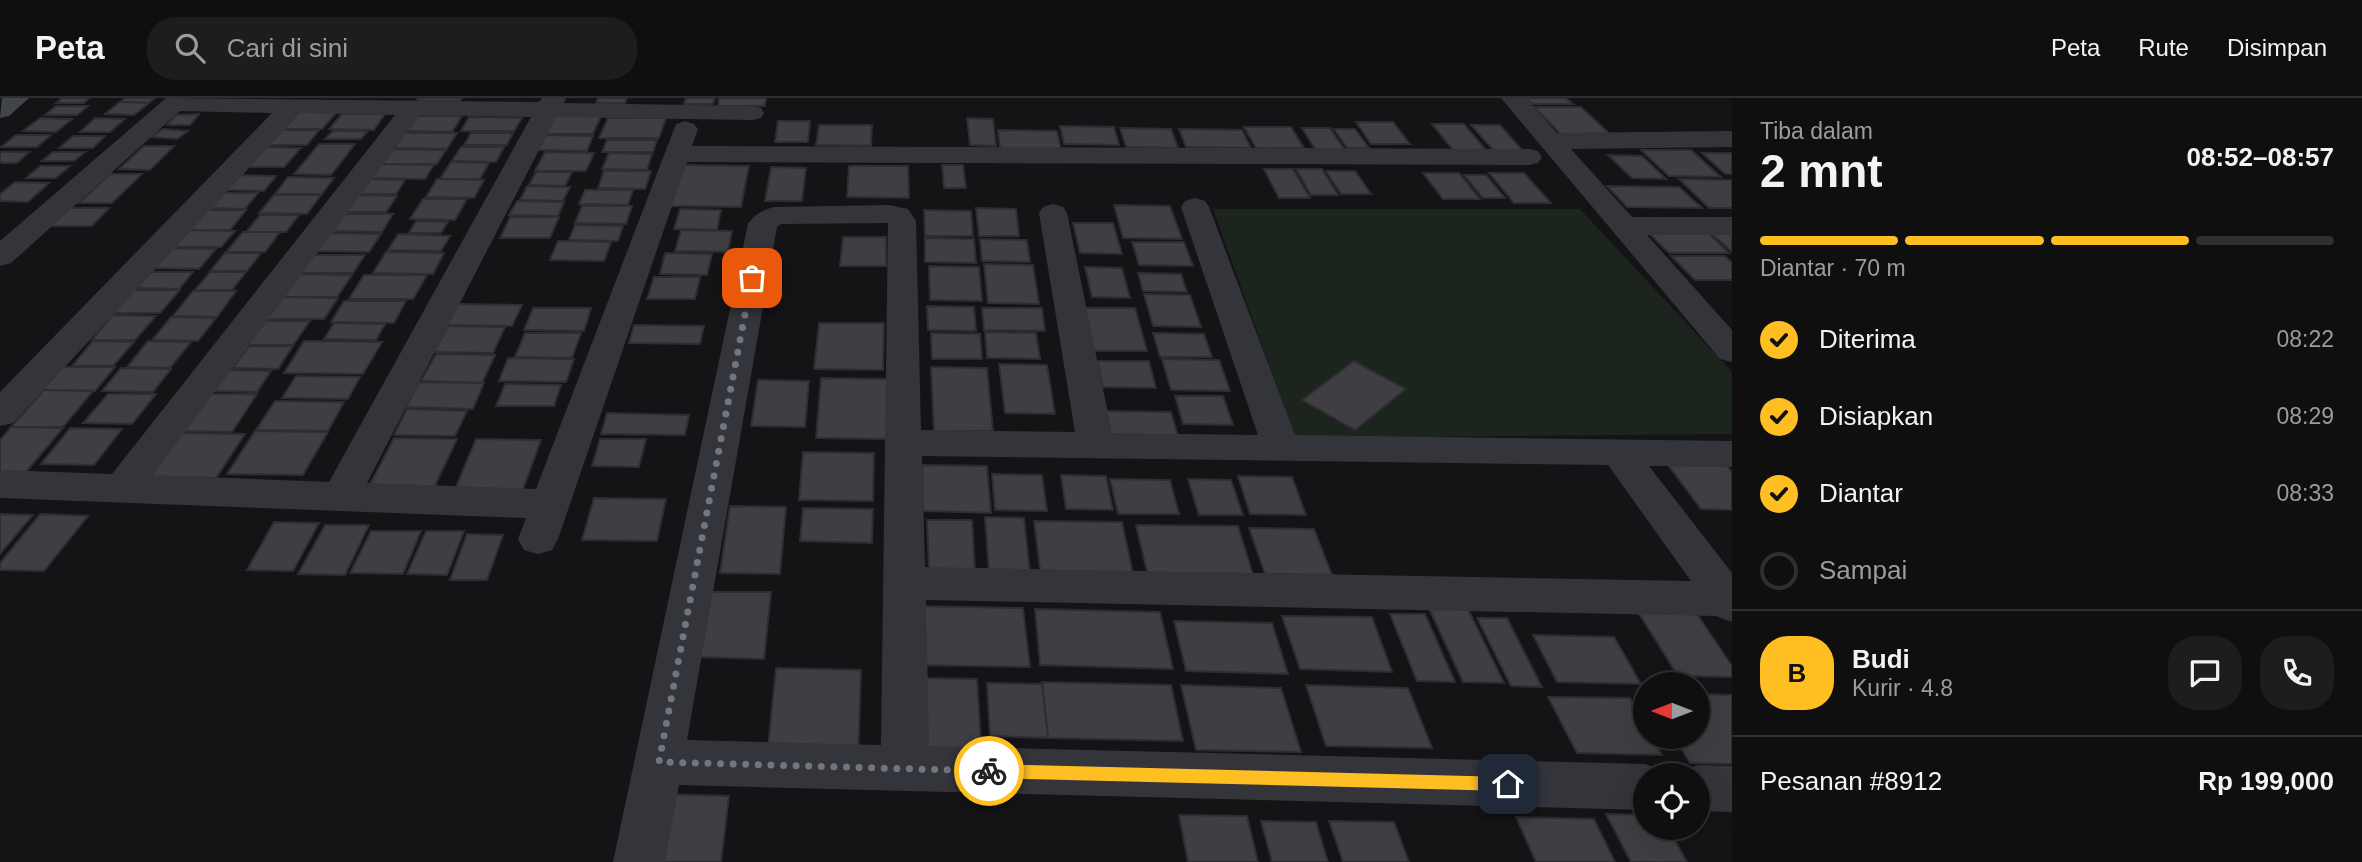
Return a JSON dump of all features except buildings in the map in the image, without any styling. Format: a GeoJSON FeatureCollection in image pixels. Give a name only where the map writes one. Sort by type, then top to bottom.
{"type":"FeatureCollection","features":[{"type":"Feature","properties":{"kind":"street"},"geometry":{"type":"LineString","coordinates":[[0,111],[17,98]]}},
{"type":"Feature","properties":{"kind":"street"},"geometry":{"type":"LineString","coordinates":[[1513,98],[1539,149],[1622,226],[1732,351]]}},
{"type":"Feature","properties":{"kind":"street"},"geometry":{"type":"LineString","coordinates":[[5,248],[178,101],[414,107],[551,104],[751,113]]}},
{"type":"Feature","properties":{"kind":"street"},"geometry":{"type":"LineString","coordinates":[[341,495],[551,104]]}},
{"type":"Feature","properties":{"kind":"street"},"geometry":{"type":"LineString","coordinates":[[0,414],[293,106]]}},
{"type":"Feature","properties":{"kind":"street"},"geometry":{"type":"LineString","coordinates":[[123,486],[414,107]]}},
{"type":"Feature","properties":{"kind":"street"},"geometry":{"type":"LineString","coordinates":[[0,484],[341,495],[543,521],[690,112]]}},
{"type":"Feature","properties":{"kind":"street"},"geometry":{"type":"LineString","coordinates":[[676,154],[1444,147],[1539,149],[1732,139]]}},
{"type":"Feature","properties":{"kind":"street"},"geometry":{"type":"LineString","coordinates":[[1195,207],[1281,448]]}},
{"type":"Feature","properties":{"kind":"street"},"geometry":{"type":"LineString","coordinates":[[1053,213],[1096,446]]}},
{"type":"Feature","properties":{"kind":"street"},"geometry":{"type":"LineString","coordinates":[[639,862],[763,225],[769,218],[782,215],[889,214],[901,217],[905,443],[905,769]]}},
{"type":"Feature","properties":{"kind":"street"},"geometry":{"type":"LineString","coordinates":[[1622,226],[1732,226]]}},
{"type":"Feature","properties":{"kind":"street"},"geometry":{"type":"LineString","coordinates":[[905,443],[1732,454]]}},
{"type":"Feature","properties":{"kind":"street"},"geometry":{"type":"LineString","coordinates":[[1619,453],[1730,602]]}},
{"type":"Feature","properties":{"kind":"street"},"geometry":{"type":"LineString","coordinates":[[906,583],[1730,602]]}},
{"type":"Feature","properties":{"kind":"street"},"geometry":{"type":"LineString","coordinates":[[659,762],[1633,787]]}},
{"type":"Feature","properties":{"kind":"street"},"geometry":{"type":"LineString","coordinates":[[1710,788],[1732,789]]}},
{"type":"Feature","properties":{"kind":"shaded area"},"geometry":{"type":"Polygon","coordinates":[[[1213,209],[1580,209],[1732,372],[1732,434],[1295,438],[1213,209]]]}},
{"type":"Feature","properties":{"kind":"way so far"},"geometry":{"type":"LineString","coordinates":[[752,278],[659,762],[989,771]]}},
{"type":"Feature","properties":{"kind":"route"},"geometry":{"type":"LineString","coordinates":[[989,771],[1508,784]]}}]}
